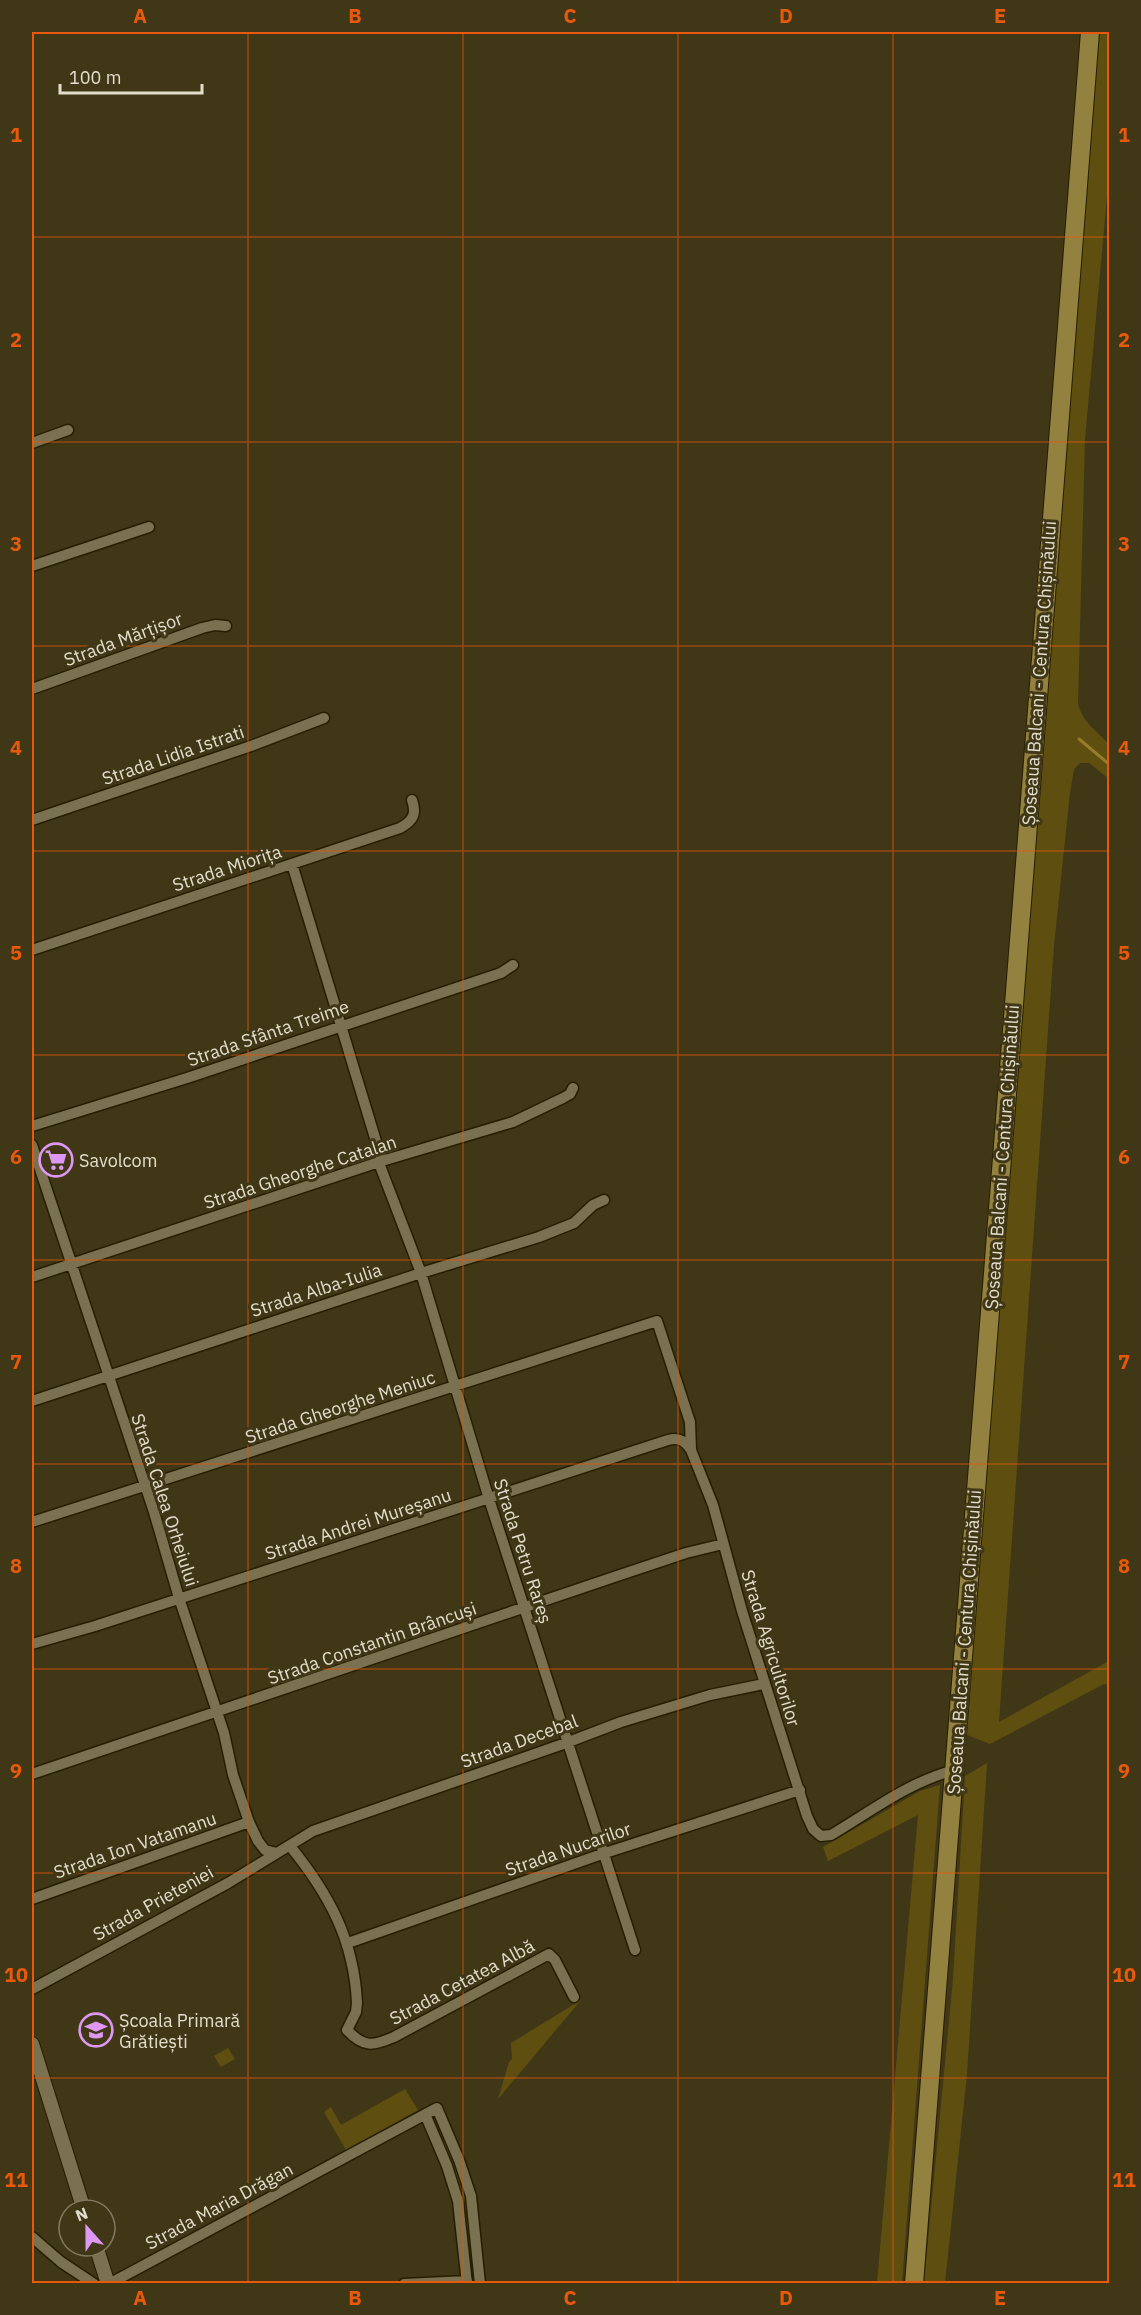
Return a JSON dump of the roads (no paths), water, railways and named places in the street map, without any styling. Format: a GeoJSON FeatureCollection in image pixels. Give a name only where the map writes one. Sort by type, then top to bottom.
{"type":"FeatureCollection","features":[{"type":"Feature","properties":{"kind":"highway","name":"Șoseaua Balcani - Centura Chișinăului"},"geometry":{"type":"LineString","coordinates":[[914,2283],[1090,32]]}},
{"type":"Feature","properties":{"kind":"street"},"geometry":{"type":"LineString","coordinates":[[32,443],[68,430]]}},
{"type":"Feature","properties":{"kind":"street"},"geometry":{"type":"LineString","coordinates":[[32,566],[149,527]]}},
{"type":"Feature","properties":{"kind":"street","name":"Strada Mărțișor"},"geometry":{"type":"LineString","coordinates":[[32,689],[202,628],[215,625],[226,626]]}},
{"type":"Feature","properties":{"kind":"street","name":"Strada Lidia Istrati"},"geometry":{"type":"LineString","coordinates":[[32,820],[230,754],[324,718]]}},
{"type":"Feature","properties":{"kind":"street","name":"Strada Miorița"},"geometry":{"type":"LineString","coordinates":[[32,950],[400,828],[412,820],[415,813],[412,800]]}},
{"type":"Feature","properties":{"kind":"street","name":"Strada Petru Rareș"},"geometry":{"type":"LineString","coordinates":[[292,864],[380,1162],[421,1273],[454,1387],[566,1743],[635,1950]]}},
{"type":"Feature","properties":{"kind":"street","name":"Strada Sfânta Treime"},"geometry":{"type":"LineString","coordinates":[[32,1126],[187,1078],[501,973],[513,965]]}},
{"type":"Feature","properties":{"kind":"street","name":"Strada Gheorghe Catalan"},"geometry":{"type":"LineString","coordinates":[[32,1277],[380,1162],[513,1122],[563,1098],[570,1094],[573,1088]]}},
{"type":"Feature","properties":{"kind":"street","name":"Strada Calea Orheiului"},"geometry":{"type":"LineString","coordinates":[[32,1145],[107,1377],[145,1485],[179,1598],[226,1740],[233,1775],[249,1822],[265,1850],[277,1853]]}},
{"type":"Feature","properties":{"kind":"street","name":"Strada Alba-Iulia"},"geometry":{"type":"LineString","coordinates":[[32,1401],[421,1273],[539,1237],[574,1223],[594,1205],[604,1200]]}},
{"type":"Feature","properties":{"kind":"street","name":"Strada Agricultorilor"},"geometry":{"type":"LineString","coordinates":[[657,1321],[690,1422],[691,1450],[713,1505],[764,1683],[813,1829],[821,1836],[831,1835],[917,1785],[938,1774],[954,1770]]}},
{"type":"Feature","properties":{"kind":"street","name":"Strada Gheorghe Meniuc"},"geometry":{"type":"LineString","coordinates":[[32,1522],[657,1321]]}},
{"type":"Feature","properties":{"kind":"street","name":"Strada Andrei Mureșanu"},"geometry":{"type":"LineString","coordinates":[[32,1644],[95,1626],[675,1438],[682,1440],[691,1450]]}},
{"type":"Feature","properties":{"kind":"street","name":"Strada Constantin Brâncuși"},"geometry":{"type":"LineString","coordinates":[[32,1774],[686,1553],[723,1544]]}},
{"type":"Feature","properties":{"kind":"street","name":"Strada Decebal"},"geometry":{"type":"LineString","coordinates":[[290,1846],[313,1830],[646,1714],[721,1692],[764,1683]]}},
{"type":"Feature","properties":{"kind":"street","name":"Strada Nucarilor"},"geometry":{"type":"LineString","coordinates":[[348,1943],[602,1854],[800,1790]]}},
{"type":"Feature","properties":{"kind":"street","name":"Strada Ion Vatamanu"},"geometry":{"type":"LineString","coordinates":[[32,1899],[249,1822]]}},
{"type":"Feature","properties":{"kind":"street"},"geometry":{"type":"LineString","coordinates":[[290,1846],[319,1886],[348,1943]]}},
{"type":"Feature","properties":{"kind":"street","name":"Strada Prieteniei"},"geometry":{"type":"LineString","coordinates":[[32,1989],[185,1907],[290,1846]]}},
{"type":"Feature","properties":{"kind":"street","name":"Strada Cetatea Albă"},"geometry":{"type":"LineString","coordinates":[[348,1943],[357,2003],[356,2012],[347,2030],[357,2041],[368,2045],[378,2044],[549,1954],[555,1960],[574,1997]]}},
{"type":"Feature","properties":{"kind":"street"},"geometry":{"type":"LineString","coordinates":[[32,2044],[80,2198]]}},
{"type":"Feature","properties":{"kind":"street","name":"Strada Maria Drăgan"},"geometry":{"type":"LineString","coordinates":[[109,2283],[437,2108],[471,2196],[480,2283]]}},
{"type":"Feature","properties":{"kind":"street"},"geometry":{"type":"LineString","coordinates":[[404,2283],[467,2282],[458,2201],[447,2166],[425,2114]]}},
{"type":"Feature","properties":{"kind":"street"},"geometry":{"type":"LineString","coordinates":[[32,2237],[61,2262],[94,2283]]}},
{"type":"Feature","properties":{"kind":"street"},"geometry":{"type":"LineString","coordinates":[[100,2258],[109,2283]]}},
{"type":"Feature","properties":{"kind":"waterway"},"geometry":{"type":"LineString","coordinates":[[1079,739],[1110,765]]}},
{"type":"Feature","properties":{"kind":"place","name":"Savolcom"},"geometry":{"type":"Point","coordinates":[56,1160]}},
{"type":"Feature","properties":{"kind":"place","name":"Școala Primară Grătiești"},"geometry":{"type":"Point","coordinates":[96,2030]}}]}
